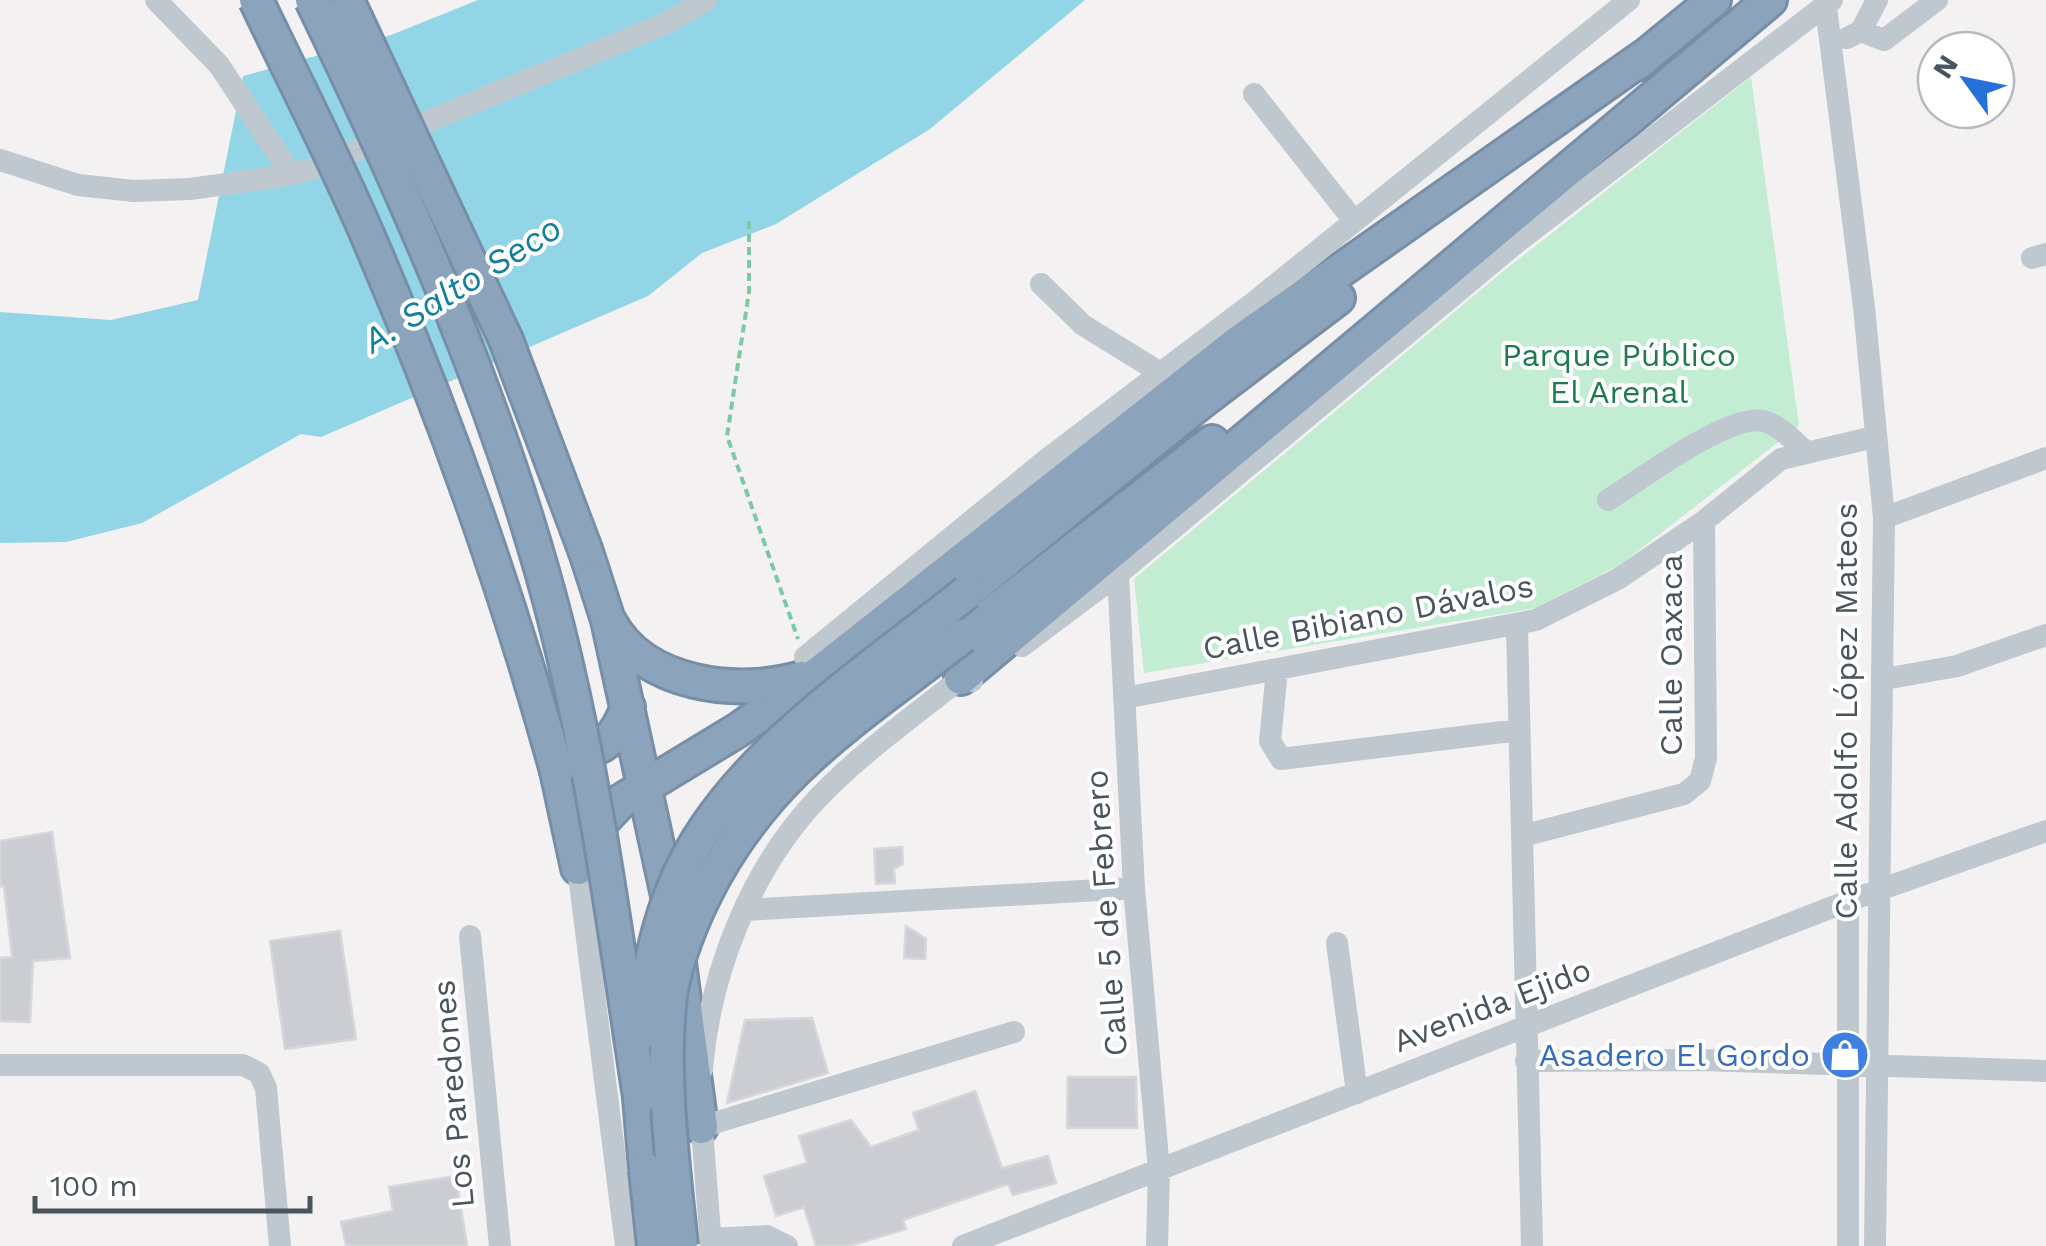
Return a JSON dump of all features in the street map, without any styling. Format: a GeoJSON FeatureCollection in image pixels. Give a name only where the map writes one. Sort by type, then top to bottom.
{"type":"FeatureCollection","features":[{"type":"Feature","properties":{"kind":"highway"},"geometry":{"type":"LineString","coordinates":[[256,0],[369,240],[495,563],[546,730],[578,868]]}},
{"type":"Feature","properties":{"kind":"highway"},"geometry":{"type":"LineString","coordinates":[[312,0],[406,199],[491,418],[556,624],[601,833],[640,1097],[654,1246]]}},
{"type":"Feature","properties":{"kind":"highway"},"geometry":{"type":"LineString","coordinates":[[347,0],[506,340],[608,620],[675,928],[701,1127]]}},
{"type":"Feature","properties":{"kind":"highway"},"geometry":{"type":"LineString","coordinates":[[640,1097],[641,1035],[657,936],[678,878],[702,833],[741,782],[766,757],[1202,401],[1424,234],[1714,0]]}},
{"type":"Feature","properties":{"kind":"highway"},"geometry":{"type":"LineString","coordinates":[[961,678],[1770,0]]}},
{"type":"Feature","properties":{"kind":"highway"},"geometry":{"type":"LineString","coordinates":[[578,868],[584,844],[597,824],[646,785],[813,665],[1226,352],[1651,52]]}},
{"type":"Feature","properties":{"kind":"highway"},"geometry":{"type":"LineString","coordinates":[[701,1244],[672,1153],[667,1044],[670,1000],[694,916],[744,824],[780,782],[963,636],[1149,490],[1478,246]]}},
{"type":"Feature","properties":{"kind":"highway"},"geometry":{"type":"LineString","coordinates":[[608,620],[642,656],[698,682],[756,688],[813,665]]}},
{"type":"Feature","properties":{"kind":"highway"},"geometry":{"type":"LineString","coordinates":[[546,730],[574,750],[596,750],[610,743],[628,708]]}},
{"type":"Feature","properties":{"kind":"street"},"geometry":{"type":"LineString","coordinates":[[156,0],[219,64],[291,174]]}},
{"type":"Feature","properties":{"kind":"street"},"geometry":{"type":"LineString","coordinates":[[0,160],[78,185],[134,190],[190,189],[291,174],[526,83],[667,23],[706,0]]}},
{"type":"Feature","properties":{"kind":"street"},"geometry":{"type":"LineString","coordinates":[[813,665],[1159,372],[1629,0]]}},
{"type":"Feature","properties":{"kind":"street"},"geometry":{"type":"LineString","coordinates":[[1831,47],[1861,31],[1878,0]]}},
{"type":"Feature","properties":{"kind":"street"},"geometry":{"type":"LineString","coordinates":[[1861,31],[1884,40],[1937,0]]}},
{"type":"Feature","properties":{"kind":"street"},"geometry":{"type":"LineString","coordinates":[[786,1246],[768,1236],[701,1244],[707,1186],[701,1127],[703,1057],[714,998],[746,910],[791,828],[822,794],[961,678],[977,679],[1118,574],[1487,266],[1828,2]]}},
{"type":"Feature","properties":{"kind":"street","name":"Calle Adolfo López Mateos"},"geometry":{"type":"LineString","coordinates":[[1828,2],[1884,518],[1875,1246]]}},
{"type":"Feature","properties":{"kind":"street"},"geometry":{"type":"LineString","coordinates":[[1254,94],[1354,221]]}},
{"type":"Feature","properties":{"kind":"street"},"geometry":{"type":"LineString","coordinates":[[1041,284],[1083,325],[1159,372]]}},
{"type":"Feature","properties":{"kind":"street"},"geometry":{"type":"LineString","coordinates":[[1608,500],[1726,427],[1752,419],[1768,422],[1805,450]]}},
{"type":"Feature","properties":{"kind":"street","name":"Calle Bibiano Dávalos"},"geometry":{"type":"LineString","coordinates":[[1124,698],[1517,626],[1580,601],[1704,521],[1759,473],[1805,450],[1874,437]]}},
{"type":"Feature","properties":{"kind":"street"},"geometry":{"type":"LineString","coordinates":[[1884,518],[2046,458]]}},
{"type":"Feature","properties":{"kind":"street","name":"Calle Oaxaca"},"geometry":{"type":"LineString","coordinates":[[1522,836],[1684,794],[1700,781],[1706,758],[1704,521]]}},
{"type":"Feature","properties":{"kind":"street","name":"Calle 5 de Febrero"},"geometry":{"type":"LineString","coordinates":[[1118,574],[1134,888],[1159,1170],[1157,1246]]}},
{"type":"Feature","properties":{"kind":"street"},"geometry":{"type":"LineString","coordinates":[[1517,626],[1532,1246]]}},
{"type":"Feature","properties":{"kind":"street"},"geometry":{"type":"LineString","coordinates":[[1885,678],[1956,666],[2046,636]]}},
{"type":"Feature","properties":{"kind":"street"},"geometry":{"type":"LineString","coordinates":[[1276,670],[1270,741],[1281,759],[1519,730]]}},
{"type":"Feature","properties":{"kind":"street","name":"Avenida Ejido"},"geometry":{"type":"LineString","coordinates":[[963,1246],[1848,901],[2046,831]]}},
{"type":"Feature","properties":{"kind":"street"},"geometry":{"type":"LineString","coordinates":[[578,868],[622,1205],[623,1246]]}},
{"type":"Feature","properties":{"kind":"street"},"geometry":{"type":"LineString","coordinates":[[746,910],[1134,888]]}},
{"type":"Feature","properties":{"kind":"street","name":"Calle Adolfo López Mateos"},"geometry":{"type":"LineString","coordinates":[[1848,901],[1848,1246]]}},
{"type":"Feature","properties":{"kind":"street","name":"Los Paredones"},"geometry":{"type":"LineString","coordinates":[[470,936],[500,1246]]}},
{"type":"Feature","properties":{"kind":"street"},"geometry":{"type":"LineString","coordinates":[[1336,943],[1357,1093]]}},
{"type":"Feature","properties":{"kind":"street"},"geometry":{"type":"LineString","coordinates":[[701,1127],[1014,1032]]}},
{"type":"Feature","properties":{"kind":"street"},"geometry":{"type":"LineString","coordinates":[[1526,1061],[1848,1064],[2046,1071]]}},
{"type":"Feature","properties":{"kind":"street"},"geometry":{"type":"LineString","coordinates":[[0,1065],[243,1065],[260,1073],[266,1088],[280,1246]]}},
{"type":"Feature","properties":{"kind":"street"},"geometry":{"type":"LineString","coordinates":[[622,1205],[638,1221],[666,1228],[691,1214],[707,1186]]}},
{"type":"Feature","properties":{"kind":"path"},"geometry":{"type":"LineString","coordinates":[[750,221],[749,292],[727,436],[813,665]]}},
{"type":"Feature","properties":{"kind":"green space","name":"Parque Público El Arenal"},"geometry":{"type":"Polygon","coordinates":[[[1751,77],[1799,426],[1621,564],[1536,608],[1144,673],[1134,579],[1506,269],[1751,77]]]}},
{"type":"Feature","properties":{"kind":"water","name":"A. Salto Seco"},"geometry":{"type":"Polygon","coordinates":[[[478,0],[1085,0],[930,129],[776,224],[702,253],[648,296],[321,437],[301,434],[142,523],[66,542],[0,543],[0,312],[111,320],[198,300],[243,76],[391,35],[478,0]]]}},
{"type":"Feature","properties":{"kind":"building"},"geometry":{"type":"Polygon","coordinates":[[[52,832],[70,958],[33,961],[30,1022],[0,1021],[0,958],[12,957],[4,886],[0,886],[0,841],[52,832]]]}},
{"type":"Feature","properties":{"kind":"building"},"geometry":{"type":"Polygon","coordinates":[[[902,847],[903,864],[894,869],[895,883],[876,884],[874,849],[902,847]]]}},
{"type":"Feature","properties":{"kind":"building"},"geometry":{"type":"Polygon","coordinates":[[[906,926],[926,939],[925,959],[904,958],[906,926]]]}},
{"type":"Feature","properties":{"kind":"building"},"geometry":{"type":"Polygon","coordinates":[[[340,931],[356,1039],[285,1049],[270,941],[340,931]]]}},
{"type":"Feature","properties":{"kind":"building"},"geometry":{"type":"Polygon","coordinates":[[[812,1018],[828,1073],[727,1103],[745,1020],[812,1018]]]}},
{"type":"Feature","properties":{"kind":"building"},"geometry":{"type":"Polygon","coordinates":[[[1068,1077],[1136,1077],[1137,1128],[1067,1128],[1068,1077]]]}},
{"type":"Feature","properties":{"kind":"building"},"geometry":{"type":"Polygon","coordinates":[[[975,1091],[1002,1168],[1048,1156],[1056,1183],[1013,1195],[1008,1184],[903,1220],[906,1229],[849,1246],[816,1246],[804,1207],[776,1216],[764,1176],[807,1163],[799,1136],[851,1120],[871,1147],[919,1130],[913,1113],[975,1091]]]}},
{"type":"Feature","properties":{"kind":"building"},"geometry":{"type":"Polygon","coordinates":[[[456,1176],[467,1246],[346,1246],[341,1222],[393,1211],[389,1187],[456,1176]]]}},
{"type":"Feature","properties":{"kind":"place","name":"Asadero El Gordo"},"geometry":{"type":"Point","coordinates":[1845,1055]}}]}
